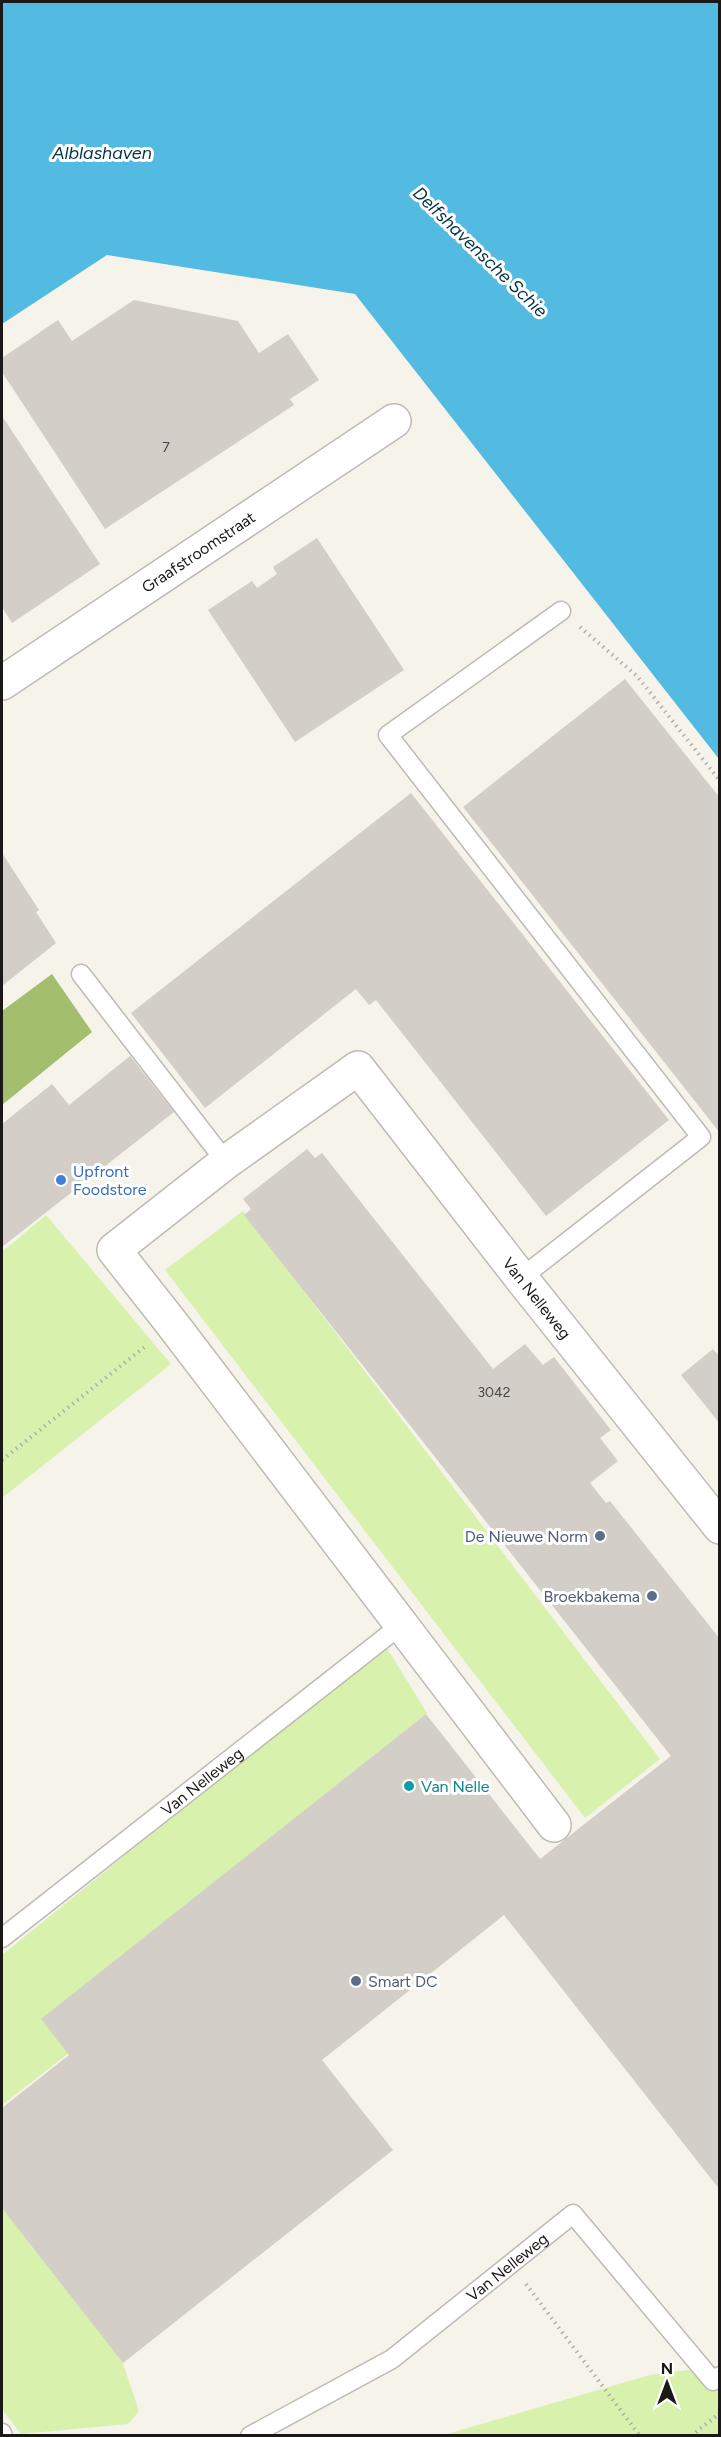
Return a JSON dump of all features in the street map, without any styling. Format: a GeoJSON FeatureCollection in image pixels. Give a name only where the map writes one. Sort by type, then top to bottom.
{"type":"FeatureCollection","features":[{"type":"Feature","properties":{"kind":"street","name":"Graafstroomstraat"},"geometry":{"type":"LineString","coordinates":[[2,683],[394,421]]}},
{"type":"Feature","properties":{"kind":"street","name":"Van Nelleweg"},"geometry":{"type":"LineString","coordinates":[[226,1162],[358,1068],[521,1278],[720,1527]]}},
{"type":"Feature","properties":{"kind":"street"},"geometry":{"type":"LineString","coordinates":[[226,1162],[114,1250],[173,1324],[554,1825]]}},
{"type":"Feature","properties":{"kind":"lane"},"geometry":{"type":"LineString","coordinates":[[521,1278],[701,1137],[388,735],[561,611]]}},
{"type":"Feature","properties":{"kind":"lane"},"geometry":{"type":"LineString","coordinates":[[81,974],[226,1162]]}},
{"type":"Feature","properties":{"kind":"lane","name":"Van Nelleweg"},"geometry":{"type":"LineString","coordinates":[[2,1938],[401,1625]]}},
{"type":"Feature","properties":{"kind":"lane","name":"Van Nelleweg"},"geometry":{"type":"LineString","coordinates":[[250,2436],[392,2359],[573,2214],[714,2381],[720,2376]]}},
{"type":"Feature","properties":{"kind":"path"},"geometry":{"type":"LineString","coordinates":[[561,611],[637,676],[720,781]]}},
{"type":"Feature","properties":{"kind":"path"},"geometry":{"type":"LineString","coordinates":[[2,1460],[173,1324]]}},
{"type":"Feature","properties":{"kind":"path"},"geometry":{"type":"LineString","coordinates":[[509,2265],[536,2295],[640,2436]]}},
{"type":"Feature","properties":{"kind":"path"},"geometry":{"type":"LineString","coordinates":[[691,2436],[720,2413]]}},
{"type":"Feature","properties":{"kind":"green space"},"geometry":{"type":"Polygon","coordinates":[[[52,974],[92,1032],[2,1105],[2,1011],[52,974]]]}},
{"type":"Feature","properties":{"kind":"green space"},"geometry":{"type":"Polygon","coordinates":[[[243,1211],[660,1759],[585,1818],[165,1270],[243,1211]]]}},
{"type":"Feature","properties":{"kind":"green space"},"geometry":{"type":"Polygon","coordinates":[[[46,1215],[171,1364],[2,1498],[2,1252],[46,1215]]]}},
{"type":"Feature","properties":{"kind":"green space"},"geometry":{"type":"Polygon","coordinates":[[[385,1645],[427,1713],[43,2019],[69,2053],[2,2105],[2,1955],[385,1645]]]}},
{"type":"Feature","properties":{"kind":"green space"},"geometry":{"type":"Polygon","coordinates":[[[2,2204],[121,2358],[139,2411],[128,2424],[21,2434],[2,2409],[2,2204]]]}},
{"type":"Feature","properties":{"kind":"green space"},"geometry":{"type":"Polygon","coordinates":[[[719,2366],[719,2435],[440,2436],[650,2375],[719,2366]]]}},
{"type":"Feature","properties":{"kind":"water"},"geometry":{"type":"Polygon","coordinates":[[[2,2],[719,2],[719,759],[355,294],[107,255],[2,324],[2,2]]]}},
{"type":"Feature","properties":{"kind":"building"},"geometry":{"type":"Polygon","coordinates":[[[134,300],[238,321],[259,353],[288,334],[319,380],[290,399],[294,405],[105,529],[2,372],[2,358],[58,320],[72,341],[134,300]]]}},
{"type":"Feature","properties":{"kind":"building"},"geometry":{"type":"Polygon","coordinates":[[[2,416],[100,564],[12,623],[2,607],[2,416]]]}},
{"type":"Feature","properties":{"kind":"building"},"geometry":{"type":"Polygon","coordinates":[[[317,538],[404,670],[295,742],[208,610],[252,581],[257,588],[277,574],[273,567],[317,538]]]}},
{"type":"Feature","properties":{"kind":"building"},"geometry":{"type":"Polygon","coordinates":[[[625,679],[720,798],[720,1133],[463,807],[625,679]]]}},
{"type":"Feature","properties":{"kind":"building"},"geometry":{"type":"Polygon","coordinates":[[[411,793],[669,1120],[546,1216],[376,1000],[369,1005],[356,989],[205,1108],[131,1013],[411,793]]]}},
{"type":"Feature","properties":{"kind":"building"},"geometry":{"type":"Polygon","coordinates":[[[2,853],[39,910],[36,912],[56,943],[2,986],[2,853]]]}},
{"type":"Feature","properties":{"kind":"building"},"geometry":{"type":"Polygon","coordinates":[[[130,1056],[174,1112],[2,1247],[2,1124],[52,1084],[69,1105],[130,1056]]]}},
{"type":"Feature","properties":{"kind":"building","name":"Van Nelle"},"geometry":{"type":"Polygon","coordinates":[[[307,1149],[315,1158],[322,1153],[493,1369],[525,1344],[543,1365],[554,1357],[611,1430],[600,1438],[618,1461],[590,1483],[606,1503],[610,1501],[720,1639],[720,2190],[504,1915],[322,2060],[393,2150],[123,2363],[2,2208],[2,2108],[69,2055],[41,2019],[426,1714],[540,1859],[671,1756],[244,1215],[251,1209],[243,1199],[307,1149]]]}},
{"type":"Feature","properties":{"kind":"building"},"geometry":{"type":"Polygon","coordinates":[[[713,1349],[720,1357],[720,1424],[681,1375],[713,1349]]]}},
{"type":"Feature","properties":{"kind":"place","name":"Upfront Foodstore"},"geometry":{"type":"Point","coordinates":[61,1180]}},
{"type":"Feature","properties":{"kind":"place","name":"De Nieuwe Norm"},"geometry":{"type":"Point","coordinates":[600,1536]}},
{"type":"Feature","properties":{"kind":"place","name":"Broekbakema"},"geometry":{"type":"Point","coordinates":[652,1596]}},
{"type":"Feature","properties":{"kind":"place","name":"Van Nelle"},"geometry":{"type":"Point","coordinates":[409,1786]}},
{"type":"Feature","properties":{"kind":"place","name":"Smart DC"},"geometry":{"type":"Point","coordinates":[356,1981]}},
{"type":"Feature","properties":{"kind":"water label","name":"Alblashaven"},"geometry":{"type":"Point","coordinates":[102,153]}},
{"type":"Feature","properties":{"kind":"water label","name":"Delfshavensche Schie"},"geometry":{"type":"Point","coordinates":[480,252]}}]}
